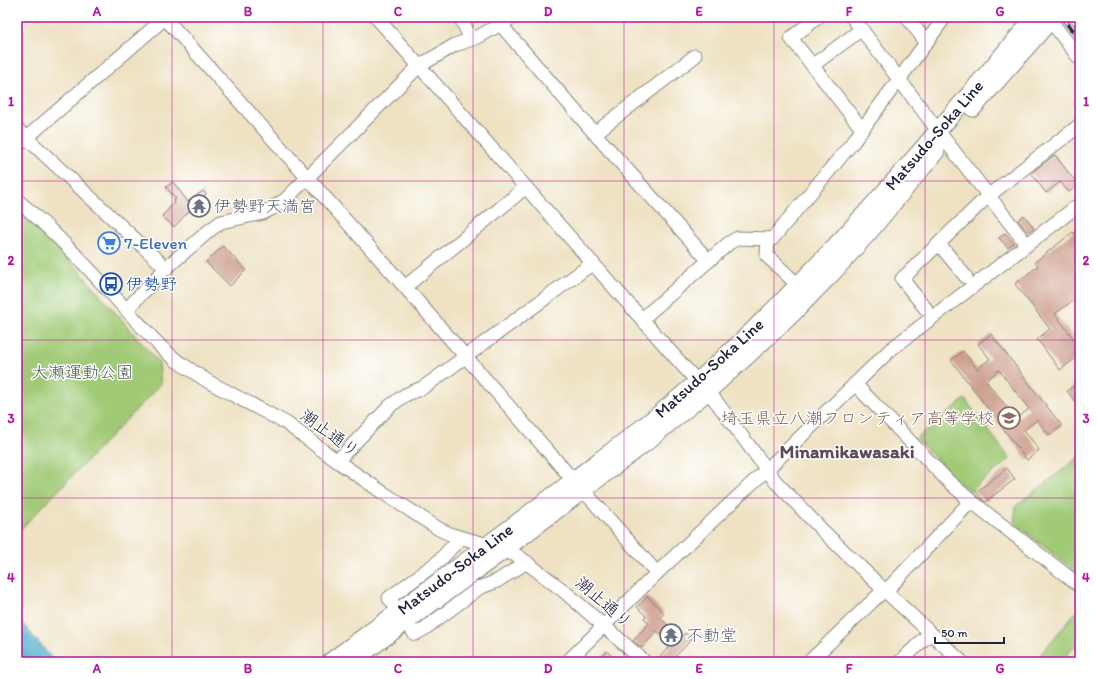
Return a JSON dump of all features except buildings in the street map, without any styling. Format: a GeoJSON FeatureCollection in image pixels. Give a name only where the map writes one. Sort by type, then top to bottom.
{"type":"FeatureCollection","features":[{"type":"Feature","properties":{"kind":"main road","name":"Matsudo-Soka Line"},"geometry":{"type":"LineString","coordinates":[[703,386],[760,323],[798,286],[941,135],[1046,18]]}},
{"type":"Feature","properties":{"kind":"main road","name":"Matsudo-Soka Line"},"geometry":{"type":"LineString","coordinates":[[351,662],[399,627],[496,547],[578,485],[634,434],[703,386],[791,315],[835,270],[869,232],[941,135]]}},
{"type":"Feature","properties":{"kind":"main road","name":"Matsudo-Soka Line"},"geometry":{"type":"LineString","coordinates":[[330,662],[399,627]]}},
{"type":"Feature","properties":{"kind":"street"},"geometry":{"type":"LineString","coordinates":[[166,268],[20,137],[165,17],[657,574]]}},
{"type":"Feature","properties":{"kind":"street"},"geometry":{"type":"LineString","coordinates":[[376,17],[682,365],[703,386],[766,470],[823,531],[884,591],[962,662]]}},
{"type":"Feature","properties":{"kind":"street"},"geometry":{"type":"LineString","coordinates":[[460,17],[471,39]]}},
{"type":"Feature","properties":{"kind":"street"},"geometry":{"type":"LineString","coordinates":[[127,309],[166,268],[220,222],[263,213],[285,200],[419,66],[455,45],[471,39],[513,17]]}},
{"type":"Feature","properties":{"kind":"street"},"geometry":{"type":"LineString","coordinates":[[818,17],[791,38],[862,129]]}},
{"type":"Feature","properties":{"kind":"street"},"geometry":{"type":"LineString","coordinates":[[852,17],[941,135],[1027,245]]}},
{"type":"Feature","properties":{"kind":"street"},"geometry":{"type":"LineString","coordinates":[[907,17],[926,42]]}},
{"type":"Feature","properties":{"kind":"street"},"geometry":{"type":"LineString","coordinates":[[642,319],[730,243],[738,238],[772,239],[862,129],[945,17]]}},
{"type":"Feature","properties":{"kind":"street"},"geometry":{"type":"LineString","coordinates":[[1077,17],[1080,21]]}},
{"type":"Feature","properties":{"kind":"street"},"geometry":{"type":"LineString","coordinates":[[1046,18],[1080,59]]}},
{"type":"Feature","properties":{"kind":"street"},"geometry":{"type":"LineString","coordinates":[[500,24],[709,261]]}},
{"type":"Feature","properties":{"kind":"street"},"geometry":{"type":"LineString","coordinates":[[813,65],[862,29]]}},
{"type":"Feature","properties":{"kind":"street"},"geometry":{"type":"LineString","coordinates":[[595,133],[695,56]]}},
{"type":"Feature","properties":{"kind":"street"},"geometry":{"type":"LineString","coordinates":[[926,309],[902,279],[988,196],[1080,125]]}},
{"type":"Feature","properties":{"kind":"street"},"geometry":{"type":"LineString","coordinates":[[405,287],[526,187]]}},
{"type":"Feature","properties":{"kind":"street","name":"潮止通り"},"geometry":{"type":"LineString","coordinates":[[17,200],[42,220],[73,251],[162,348],[177,361],[209,382],[286,423],[337,461],[439,529],[461,538],[496,547],[518,556],[565,592],[645,662]]}},
{"type":"Feature","properties":{"kind":"street"},"geometry":{"type":"LineString","coordinates":[[567,662],[890,350],[1080,204]]}},
{"type":"Feature","properties":{"kind":"street"},"geometry":{"type":"LineString","coordinates":[[768,239],[768,256],[798,286]]}},
{"type":"Feature","properties":{"kind":"street"},"geometry":{"type":"LineString","coordinates":[[939,244],[966,277]]}},
{"type":"Feature","properties":{"kind":"street"},"geometry":{"type":"LineString","coordinates":[[337,461],[390,406],[405,395],[427,385],[593,263]]}},
{"type":"Feature","properties":{"kind":"street"},"geometry":{"type":"LineString","coordinates":[[855,384],[949,482],[971,501],[1080,586]]}},
{"type":"Feature","properties":{"kind":"street"},"geometry":{"type":"LineString","coordinates":[[809,662],[884,591],[971,501]]}},
{"type":"Feature","properties":{"kind":"street"},"geometry":{"type":"LineString","coordinates":[[392,602],[389,598],[439,561],[461,538]]}},
{"type":"Feature","properties":{"kind":"street"},"geometry":{"type":"LineString","coordinates":[[399,627],[415,634],[479,588],[497,581],[527,562]]}},
{"type":"Feature","properties":{"kind":"street"},"geometry":{"type":"LineString","coordinates":[[900,662],[930,633]]}},
{"type":"Feature","properties":{"kind":"green space","name":"大瀬運動公園"},"geometry":{"type":"Polygon","coordinates":[[[17,210],[69,259],[159,363],[161,384],[17,533],[17,210]]]}},
{"type":"Feature","properties":{"kind":"green space"},"geometry":{"type":"Polygon","coordinates":[[[965,399],[1010,459],[970,491],[957,481],[916,438],[965,399]]]}},
{"type":"Feature","properties":{"kind":"green space"},"geometry":{"type":"Polygon","coordinates":[[[1080,456],[1080,575],[1014,523],[1016,506],[1080,456]]]}},
{"type":"Feature","properties":{"kind":"green space"},"geometry":{"type":"Polygon","coordinates":[[[1075,613],[1080,617],[1080,642],[1059,662],[1034,662],[1075,613]]]}},
{"type":"Feature","properties":{"kind":"water"},"geometry":{"type":"Polygon","coordinates":[[[17,616],[18,618],[55,662],[17,662],[17,616]]]}},
{"type":"Feature","properties":{"kind":"railway"},"geometry":{"type":"LineString","coordinates":[[1062,17],[1080,40]]}},
{"type":"Feature","properties":{"kind":"place","name":"伊勢野天満宮"},"geometry":{"type":"Point","coordinates":[199,206]}},
{"type":"Feature","properties":{"kind":"place","name":"7-Eleven"},"geometry":{"type":"Point","coordinates":[109,243]}},
{"type":"Feature","properties":{"kind":"place","name":"伊勢野"},"geometry":{"type":"Point","coordinates":[111,284]}},
{"type":"Feature","properties":{"kind":"place","name":"埼玉県立八潮フロンティア高等学校"},"geometry":{"type":"Point","coordinates":[1009,418]}},
{"type":"Feature","properties":{"kind":"place","name":"不動堂"},"geometry":{"type":"Point","coordinates":[671,635]}},
{"type":"Feature","properties":{"kind":"district","name":"Minamikawasaki"},"geometry":{"type":"Point","coordinates":[847,451]}}]}
